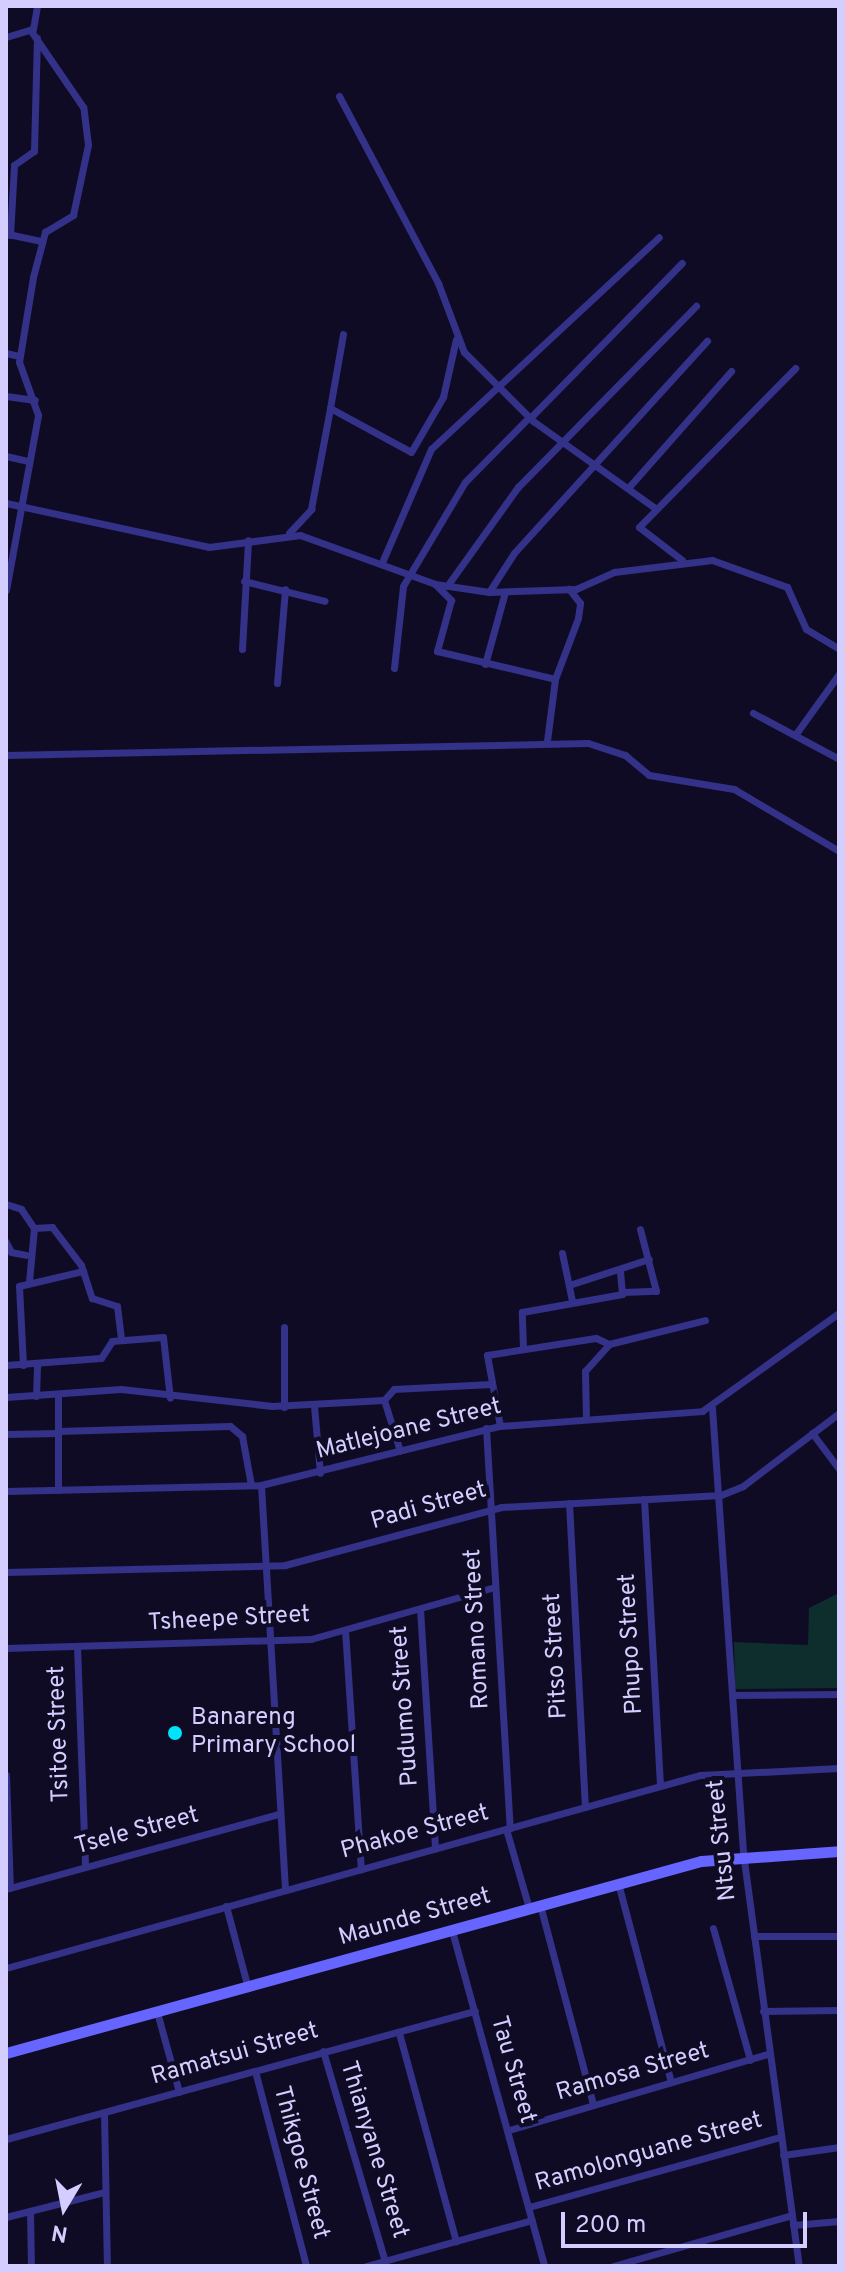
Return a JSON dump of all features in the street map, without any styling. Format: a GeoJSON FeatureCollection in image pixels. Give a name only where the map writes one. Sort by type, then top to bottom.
{"type":"FeatureCollection","features":[{"type":"Feature","properties":{"kind":"street"},"geometry":{"type":"LineString","coordinates":[[37,6],[34,34],[34,151],[15,162],[8,234],[40,241]]}},
{"type":"Feature","properties":{"kind":"street"},"geometry":{"type":"LineString","coordinates":[[6,37],[34,34]]}},
{"type":"Feature","properties":{"kind":"street"},"geometry":{"type":"LineString","coordinates":[[6,590],[35,400],[19,356],[40,241],[73,215],[87,125],[80,101],[34,34]]}},
{"type":"Feature","properties":{"kind":"street"},"geometry":{"type":"LineString","coordinates":[[339,96],[438,283],[456,339],[529,418],[655,508]]}},
{"type":"Feature","properties":{"kind":"street"},"geometry":{"type":"LineString","coordinates":[[383,560],[426,458],[659,237]]}},
{"type":"Feature","properties":{"kind":"street"},"geometry":{"type":"LineString","coordinates":[[394,668],[403,586],[465,482],[682,263]]}},
{"type":"Feature","properties":{"kind":"street"},"geometry":{"type":"LineString","coordinates":[[447,586],[488,521],[561,442],[696,306]]}},
{"type":"Feature","properties":{"kind":"street"},"geometry":{"type":"LineString","coordinates":[[289,533],[311,509],[343,334]]}},
{"type":"Feature","properties":{"kind":"street"},"geometry":{"type":"LineString","coordinates":[[330,408],[411,452],[443,397],[456,339]]}},
{"type":"Feature","properties":{"kind":"street"},"geometry":{"type":"LineString","coordinates":[[489,592],[594,463],[707,341]]}},
{"type":"Feature","properties":{"kind":"street"},"geometry":{"type":"LineString","coordinates":[[6,353],[19,356]]}},
{"type":"Feature","properties":{"kind":"street"},"geometry":{"type":"LineString","coordinates":[[682,560],[639,527],[795,368]]}},
{"type":"Feature","properties":{"kind":"street"},"geometry":{"type":"LineString","coordinates":[[628,488],[731,371]]}},
{"type":"Feature","properties":{"kind":"street"},"geometry":{"type":"LineString","coordinates":[[6,396],[35,400]]}},
{"type":"Feature","properties":{"kind":"street"},"geometry":{"type":"LineString","coordinates":[[6,456],[28,461]]}},
{"type":"Feature","properties":{"kind":"street"},"geometry":{"type":"LineString","coordinates":[[6,503],[199,545],[289,533],[383,560],[435,584],[489,592],[569,589],[682,560],[712,560],[781,582],[806,629],[839,649]]}},
{"type":"Feature","properties":{"kind":"street"},"geometry":{"type":"LineString","coordinates":[[6,527],[15,527]]}},
{"type":"Feature","properties":{"kind":"street"},"geometry":{"type":"LineString","coordinates":[[242,649],[248,540]]}},
{"type":"Feature","properties":{"kind":"street"},"geometry":{"type":"LineString","coordinates":[[244,581],[325,601]]}},
{"type":"Feature","properties":{"kind":"street"},"geometry":{"type":"LineString","coordinates":[[435,584],[451,600],[437,651],[555,679]]}},
{"type":"Feature","properties":{"kind":"street"},"geometry":{"type":"LineString","coordinates":[[277,683],[285,589]]}},
{"type":"Feature","properties":{"kind":"street"},"geometry":{"type":"LineString","coordinates":[[547,741],[555,679],[580,603],[569,589]]}},
{"type":"Feature","properties":{"kind":"street"},"geometry":{"type":"LineString","coordinates":[[485,664],[505,592]]}},
{"type":"Feature","properties":{"kind":"street"},"geometry":{"type":"LineString","coordinates":[[795,735],[839,674]]}},
{"type":"Feature","properties":{"kind":"street"},"geometry":{"type":"LineString","coordinates":[[753,713],[839,759]]}},
{"type":"Feature","properties":{"kind":"street"},"geometry":{"type":"LineString","coordinates":[[6,755],[547,741],[596,745],[649,775],[719,783],[839,851]]}},
{"type":"Feature","properties":{"kind":"street"},"geometry":{"type":"LineString","coordinates":[[6,1204],[21,1209],[34,1228]]}},
{"type":"Feature","properties":{"kind":"street"},"geometry":{"type":"LineString","coordinates":[[34,1228],[52,1227],[83,1271],[92,1298],[119,1309],[121,1340]]}},
{"type":"Feature","properties":{"kind":"street"},"geometry":{"type":"LineString","coordinates":[[29,1282],[26,1255],[34,1228]]}},
{"type":"Feature","properties":{"kind":"street"},"geometry":{"type":"LineString","coordinates":[[523,1348],[522,1312],[623,1292],[655,1292],[640,1229]]}},
{"type":"Feature","properties":{"kind":"street"},"geometry":{"type":"LineString","coordinates":[[6,1242],[10,1251],[26,1255]]}},
{"type":"Feature","properties":{"kind":"street"},"geometry":{"type":"LineString","coordinates":[[562,1253],[572,1301]]}},
{"type":"Feature","properties":{"kind":"street"},"geometry":{"type":"LineString","coordinates":[[569,1285],[649,1259]]}},
{"type":"Feature","properties":{"kind":"street"},"geometry":{"type":"LineString","coordinates":[[620,1270],[623,1292]]}},
{"type":"Feature","properties":{"kind":"street"},"geometry":{"type":"LineString","coordinates":[[23,1365],[17,1290],[29,1282],[83,1271]]}},
{"type":"Feature","properties":{"kind":"street"},"geometry":{"type":"LineString","coordinates":[[712,1408],[839,1313]]}},
{"type":"Feature","properties":{"kind":"street"},"geometry":{"type":"LineString","coordinates":[[586,1419],[585,1371],[609,1344],[705,1320]]}},
{"type":"Feature","properties":{"kind":"street"},"geometry":{"type":"LineString","coordinates":[[284,1327],[284,1407]]}},
{"type":"Feature","properties":{"kind":"street"},"geometry":{"type":"LineString","coordinates":[[500,1426],[487,1355],[596,1338],[609,1344]]}},
{"type":"Feature","properties":{"kind":"street"},"geometry":{"type":"LineString","coordinates":[[6,1365],[101,1358],[110,1342],[167,1340],[170,1398]]}},
{"type":"Feature","properties":{"kind":"street"},"geometry":{"type":"LineString","coordinates":[[36,1396],[37,1364]]}},
{"type":"Feature","properties":{"kind":"street"},"geometry":{"type":"LineString","coordinates":[[6,1397],[141,1389],[170,1398],[284,1407],[384,1400],[394,1389],[491,1384]]}},
{"type":"Feature","properties":{"kind":"street"},"geometry":{"type":"LineString","coordinates":[[58,1396],[58,1490]]}},
{"type":"Feature","properties":{"kind":"street"},"geometry":{"type":"LineString","coordinates":[[384,1400],[400,1451]]}},
{"type":"Feature","properties":{"kind":"street"},"geometry":{"type":"LineString","coordinates":[[314,1406],[320,1473]]}},
{"type":"Feature","properties":{"kind":"street","name":"Matlejoane Street"},"geometry":{"type":"LineString","coordinates":[[6,1491],[261,1485],[320,1473],[486,1428],[712,1408]]}},
{"type":"Feature","properties":{"kind":"street","name":"Ntsu Street"},"geometry":{"type":"LineString","coordinates":[[712,1408],[721,1495],[735,1769],[743,1853],[799,2266]]}},
{"type":"Feature","properties":{"kind":"street"},"geometry":{"type":"LineString","coordinates":[[721,1495],[839,1413]]}},
{"type":"Feature","properties":{"kind":"street"},"geometry":{"type":"LineString","coordinates":[[6,1434],[230,1426],[242,1436],[251,1485]]}},
{"type":"Feature","properties":{"kind":"street","name":"Romano Street"},"geometry":{"type":"LineString","coordinates":[[486,1428],[508,1828],[535,1906],[593,2104]]}},
{"type":"Feature","properties":{"kind":"street"},"geometry":{"type":"LineString","coordinates":[[812,1433],[839,1469]]}},
{"type":"Feature","properties":{"kind":"street"},"geometry":{"type":"LineString","coordinates":[[261,1485],[285,1890]]}},
{"type":"Feature","properties":{"kind":"street","name":"Padi Street"},"geometry":{"type":"LineString","coordinates":[[6,1572],[267,1566],[492,1509],[721,1495]]}},
{"type":"Feature","properties":{"kind":"street","name":"Phupo Street"},"geometry":{"type":"LineString","coordinates":[[644,1499],[660,1786]]}},
{"type":"Feature","properties":{"kind":"street","name":"Pitso Street"},"geometry":{"type":"LineString","coordinates":[[569,1503],[585,1807]]}},
{"type":"Feature","properties":{"kind":"street","name":"Tsheepe Street"},"geometry":{"type":"LineString","coordinates":[[6,1648],[269,1641],[345,1630],[495,1587]]}},
{"type":"Feature","properties":{"kind":"street","name":"Pudumo Street"},"geometry":{"type":"LineString","coordinates":[[420,1609],[435,1849]]}},
{"type":"Feature","properties":{"kind":"street"},"geometry":{"type":"LineString","coordinates":[[345,1630],[361,1869]]}},
{"type":"Feature","properties":{"kind":"street","name":"Tsitoe Street"},"geometry":{"type":"LineString","coordinates":[[77,1646],[85,1867]]}},
{"type":"Feature","properties":{"kind":"street"},"geometry":{"type":"LineString","coordinates":[[732,1695],[839,1694]]}},
{"type":"Feature","properties":{"kind":"street","name":"Phakoe Street"},"geometry":{"type":"LineString","coordinates":[[6,1968],[660,1786],[735,1769],[839,1768]]}},
{"type":"Feature","properties":{"kind":"street"},"geometry":{"type":"LineString","coordinates":[[6,1775],[8,1888]]}},
{"type":"Feature","properties":{"kind":"street","name":"Tsele Street"},"geometry":{"type":"LineString","coordinates":[[8,1888],[279,1814]]}},
{"type":"Feature","properties":{"kind":"street","name":"Maunde Street"},"geometry":{"type":"LineString","coordinates":[[6,2053],[452,1931],[618,1882],[743,1853],[839,1851]]}},
{"type":"Feature","properties":{"kind":"street"},"geometry":{"type":"LineString","coordinates":[[618,1882],[671,2082]]}},
{"type":"Feature","properties":{"kind":"street"},"geometry":{"type":"LineString","coordinates":[[226,1906],[248,1988]]}},
{"type":"Feature","properties":{"kind":"street","name":"Ntsu Street"},"geometry":{"type":"LineString","coordinates":[[713,1928],[750,2060]]}},
{"type":"Feature","properties":{"kind":"street","name":"Tau Street"},"geometry":{"type":"LineString","coordinates":[[452,1931],[544,2266]]}},
{"type":"Feature","properties":{"kind":"street"},"geometry":{"type":"LineString","coordinates":[[754,1936],[839,1936]]}},
{"type":"Feature","properties":{"kind":"street"},"geometry":{"type":"LineString","coordinates":[[763,2011],[839,2010]]}},
{"type":"Feature","properties":{"kind":"street","name":"Ramatsui Street"},"geometry":{"type":"LineString","coordinates":[[6,2139],[475,2011]]}},
{"type":"Feature","properties":{"kind":"street"},"geometry":{"type":"LineString","coordinates":[[157,2012],[179,2092]]}},
{"type":"Feature","properties":{"kind":"street"},"geometry":{"type":"LineString","coordinates":[[399,2033],[456,2241]]}},
{"type":"Feature","properties":{"kind":"street","name":"Thianyane Street"},"geometry":{"type":"LineString","coordinates":[[323,2051],[385,2261]]}},
{"type":"Feature","properties":{"kind":"street","name":"Ramosa Street"},"geometry":{"type":"LineString","coordinates":[[509,2130],[768,2054]]}},
{"type":"Feature","properties":{"kind":"street","name":"Thikgoe Street"},"geometry":{"type":"LineString","coordinates":[[255,2071],[306,2266]]}},
{"type":"Feature","properties":{"kind":"street"},"geometry":{"type":"LineString","coordinates":[[104,2113],[107,2266]]}},
{"type":"Feature","properties":{"kind":"street","name":"Ramolonguane Street"},"geometry":{"type":"LineString","coordinates":[[529,2207],[780,2137]]}},
{"type":"Feature","properties":{"kind":"street"},"geometry":{"type":"LineString","coordinates":[[783,2155],[839,2147]]}},
{"type":"Feature","properties":{"kind":"street"},"geometry":{"type":"LineString","coordinates":[[6,2217],[104,2192]]}},
{"type":"Feature","properties":{"kind":"street"},"geometry":{"type":"LineString","coordinates":[[30,2211],[31,2266]]}},
{"type":"Feature","properties":{"kind":"street"},"geometry":{"type":"LineString","coordinates":[[613,2266],[792,2215]]}},
{"type":"Feature","properties":{"kind":"street"},"geometry":{"type":"LineString","coordinates":[[366,2266],[532,2220]]}},
{"type":"Feature","properties":{"kind":"street"},"geometry":{"type":"LineString","coordinates":[[793,2225],[839,2221]]}},
{"type":"Feature","properties":{"kind":"green space"},"geometry":{"type":"Polygon","coordinates":[[[839,1593],[839,1688],[735,1689],[734,1642],[808,1645],[809,1608],[839,1593]]]}},
{"type":"Feature","properties":{"kind":"place","name":"Banareng Primary School"},"geometry":{"type":"Point","coordinates":[175,1733]}}]}
